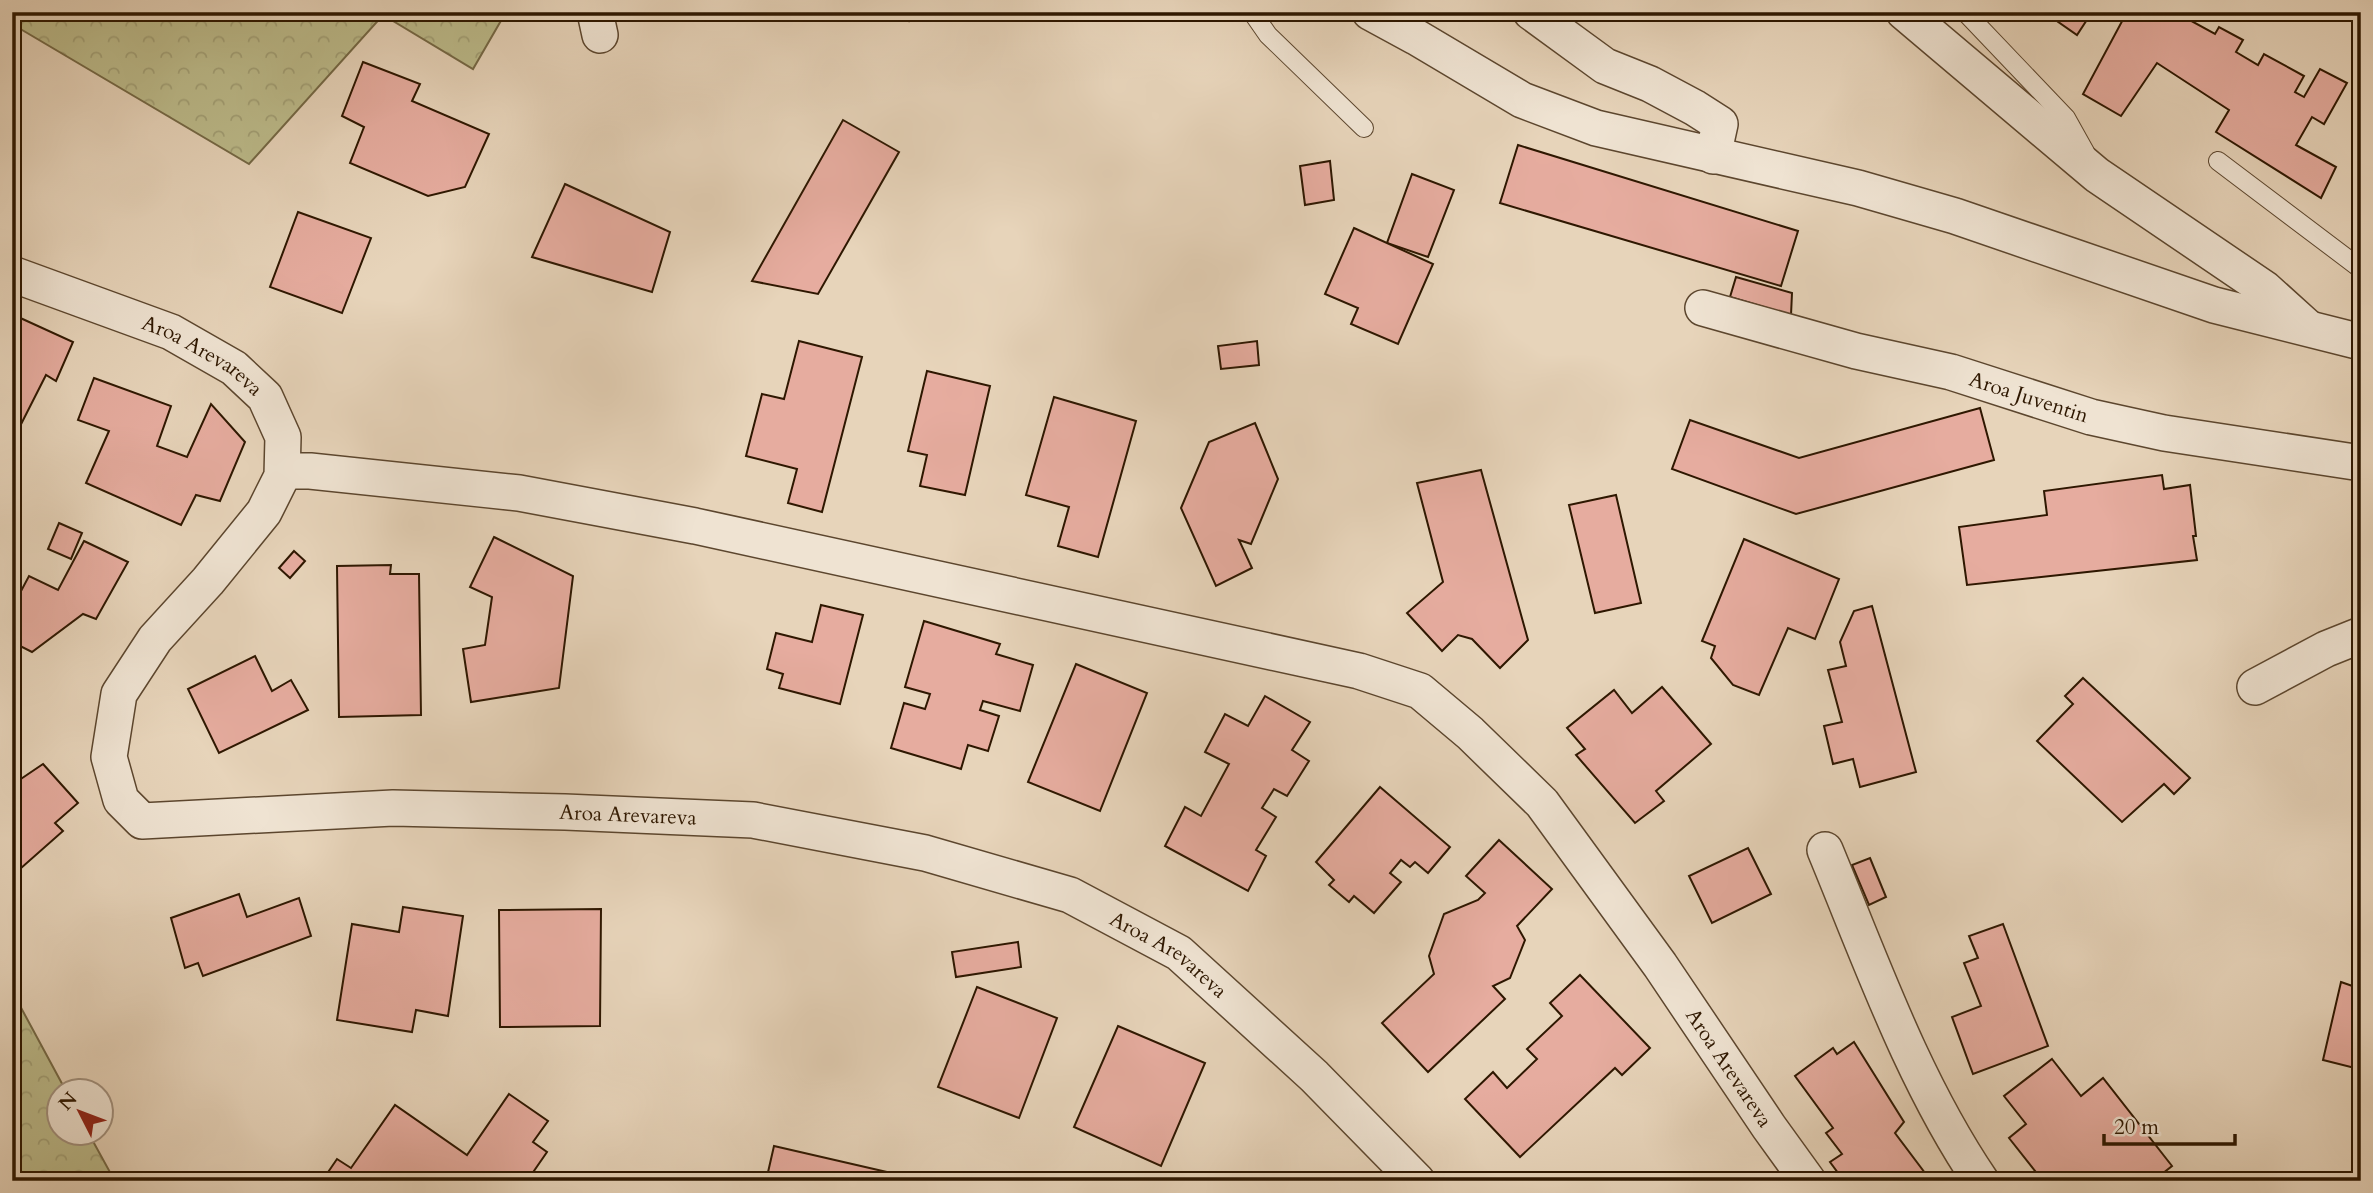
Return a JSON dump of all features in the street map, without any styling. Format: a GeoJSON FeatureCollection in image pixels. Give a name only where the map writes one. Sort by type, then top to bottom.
{"type":"FeatureCollection","features":[{"type":"Feature","properties":{"kind":"street"},"geometry":{"type":"LineString","coordinates":[[1370,12],[1522,100],[1596,128],[1858,188],[1955,216],[2214,304],[2361,342]]}},
{"type":"Feature","properties":{"kind":"street"},"geometry":{"type":"LineString","coordinates":[[1531,12],[1605,66],[1650,84],[1720,124],[1713,156]]}},
{"type":"Feature","properties":{"kind":"street"},"geometry":{"type":"LineString","coordinates":[[1904,12],[2097,175],[2265,289],[2309,328]]}},
{"type":"Feature","properties":{"kind":"street","name":"Aroa Arevareva"},"geometry":{"type":"LineString","coordinates":[[12,274],[171,332],[234,368],[265,397],[283,437],[283,471],[264,512],[208,581],[155,639],[119,694],[109,757],[121,800],[142,821],[393,808],[753,820],[938,857],[1070,895],[1180,953],[1314,1076],[1417,1181]]}},
{"type":"Feature","properties":{"kind":"street","name":"Aroa Juventin"},"geometry":{"type":"LineString","coordinates":[[1703,308],[1856,351],[1951,372],[2091,417],[2164,433],[2361,463]]}},
{"type":"Feature","properties":{"kind":"street","name":"Aroa Arevareva"},"geometry":{"type":"LineString","coordinates":[[283,471],[310,471],[519,493],[695,526],[1359,671],[1420,691],[1471,733],[1542,803],[1660,965],[1808,1181]]}},
{"type":"Feature","properties":{"kind":"street"},"geometry":{"type":"LineString","coordinates":[[2255,687],[2326,649],[2361,635]]}},
{"type":"Feature","properties":{"kind":"street"},"geometry":{"type":"LineString","coordinates":[[1825,850],[1887,1001],[1953,1139],[1980,1181]]}},
{"type":"Feature","properties":{"kind":"lane"},"geometry":{"type":"LineString","coordinates":[[1252,12],[1268,35],[1364,128]]}},
{"type":"Feature","properties":{"kind":"lane"},"geometry":{"type":"LineString","coordinates":[[1965,12],[2066,118],[2097,175]]}},
{"type":"Feature","properties":{"kind":"lane"},"geometry":{"type":"LineString","coordinates":[[2218,161],[2361,270]]}},
{"type":"Feature","properties":{"kind":"green space"},"geometry":{"type":"Polygon","coordinates":[[[12,12],[506,12],[473,69],[383,15],[249,164],[12,24],[12,12]]]}},
{"type":"Feature","properties":{"kind":"green space"},"geometry":{"type":"Polygon","coordinates":[[[12,991],[59,1078],[46,1078],[46,1148],[97,1148],[111,1174],[109,1181],[12,1181],[12,991]]]}},
{"type":"Feature","properties":{"kind":"building"},"geometry":{"type":"Polygon","coordinates":[[[899,12],[917,12],[909,21],[899,12]]]}},
{"type":"Feature","properties":{"kind":"building"},"geometry":{"type":"Polygon","coordinates":[[[2044,12],[2092,12],[2077,35],[2044,12]]]}},
{"type":"Feature","properties":{"kind":"building"},"geometry":{"type":"Polygon","coordinates":[[[2127,12],[2175,12],[2215,34],[2219,27],[2243,40],[2236,52],[2258,65],[2264,54],[2304,76],[2295,92],[2304,97],[2320,69],[2347,83],[2324,124],[2312,117],[2296,145],[2336,167],[2321,198],[2216,132],[2229,110],[2157,63],[2121,116],[2083,94],[2127,12]]]}},
{"type":"Feature","properties":{"kind":"building"},"geometry":{"type":"Polygon","coordinates":[[[363,62],[420,84],[412,101],[489,134],[465,187],[428,196],[350,163],[364,127],[342,116],[363,62]]]}},
{"type":"Feature","properties":{"kind":"building"},"geometry":{"type":"Polygon","coordinates":[[[843,120],[899,152],[818,294],[752,281],[843,120]]]}},
{"type":"Feature","properties":{"kind":"building"},"geometry":{"type":"Polygon","coordinates":[[[1518,145],[1798,231],[1781,286],[1500,203],[1518,145]]]}},
{"type":"Feature","properties":{"kind":"building"},"geometry":{"type":"Polygon","coordinates":[[[1330,161],[1334,200],[1305,205],[1300,166],[1330,161]]]}},
{"type":"Feature","properties":{"kind":"building"},"geometry":{"type":"Polygon","coordinates":[[[1412,174],[1454,190],[1428,257],[1387,243],[1412,174]]]}},
{"type":"Feature","properties":{"kind":"building"},"geometry":{"type":"Polygon","coordinates":[[[565,184],[670,232],[652,292],[532,257],[565,184]]]}},
{"type":"Feature","properties":{"kind":"building"},"geometry":{"type":"Polygon","coordinates":[[[298,212],[371,238],[342,313],[270,287],[298,212]]]}},
{"type":"Feature","properties":{"kind":"building"},"geometry":{"type":"Polygon","coordinates":[[[1354,228],[1433,264],[1398,344],[1351,324],[1358,308],[1325,294],[1354,228]]]}},
{"type":"Feature","properties":{"kind":"building"},"geometry":{"type":"Polygon","coordinates":[[[1736,277],[1792,293],[1791,315],[1730,297],[1736,277]]]}},
{"type":"Feature","properties":{"kind":"building"},"geometry":{"type":"Polygon","coordinates":[[[16,316],[73,342],[56,381],[46,375],[12,442],[12,326],[16,316]]]}},
{"type":"Feature","properties":{"kind":"building"},"geometry":{"type":"Polygon","coordinates":[[[799,341],[862,357],[822,512],[788,503],[797,469],[746,456],[762,394],[784,399],[799,341]]]}},
{"type":"Feature","properties":{"kind":"building"},"geometry":{"type":"Polygon","coordinates":[[[1257,341],[1259,365],[1221,369],[1218,346],[1257,341]]]}},
{"type":"Feature","properties":{"kind":"building"},"geometry":{"type":"Polygon","coordinates":[[[927,371],[990,386],[965,495],[920,486],[927,455],[908,451],[927,371]]]}},
{"type":"Feature","properties":{"kind":"building"},"geometry":{"type":"Polygon","coordinates":[[[94,378],[171,406],[157,446],[187,457],[211,404],[245,442],[220,501],[196,495],[181,525],[86,483],[109,431],[78,420],[94,378]]]}},
{"type":"Feature","properties":{"kind":"building"},"geometry":{"type":"Polygon","coordinates":[[[1054,397],[1136,421],[1098,557],[1058,546],[1069,507],[1026,495],[1054,397]]]}},
{"type":"Feature","properties":{"kind":"building"},"geometry":{"type":"Polygon","coordinates":[[[1980,408],[1994,460],[1796,514],[1672,469],[1690,420],[1799,458],[1980,408]]]}},
{"type":"Feature","properties":{"kind":"building"},"geometry":{"type":"Polygon","coordinates":[[[1255,423],[1278,479],[1251,544],[1239,540],[1252,568],[1216,586],[1181,508],[1209,442],[1255,423]]]}},
{"type":"Feature","properties":{"kind":"building"},"geometry":{"type":"Polygon","coordinates":[[[1481,470],[1528,640],[1500,668],[1472,639],[1458,635],[1442,651],[1407,613],[1443,582],[1417,483],[1481,470]]]}},
{"type":"Feature","properties":{"kind":"building"},"geometry":{"type":"Polygon","coordinates":[[[2162,475],[2164,489],[2190,485],[2197,560],[1967,585],[1959,527],[2047,515],[2044,491],[2162,475]]]}},
{"type":"Feature","properties":{"kind":"building"},"geometry":{"type":"Polygon","coordinates":[[[1616,495],[1641,603],[1595,613],[1569,505],[1616,495]]]}},
{"type":"Feature","properties":{"kind":"building"},"geometry":{"type":"Polygon","coordinates":[[[59,523],[82,533],[71,559],[48,549],[59,523]]]}},
{"type":"Feature","properties":{"kind":"building"},"geometry":{"type":"Polygon","coordinates":[[[494,537],[573,576],[559,688],[471,702],[463,649],[485,645],[492,597],[470,587],[494,537]]]}},
{"type":"Feature","properties":{"kind":"building"},"geometry":{"type":"Polygon","coordinates":[[[1744,539],[1839,579],[1815,639],[1788,628],[1759,695],[1733,685],[1711,658],[1715,646],[1702,641],[1744,539]]]}},
{"type":"Feature","properties":{"kind":"building"},"geometry":{"type":"Polygon","coordinates":[[[84,541],[128,562],[96,619],[83,614],[32,652],[12,642],[12,608],[29,576],[58,590],[84,541]]]}},
{"type":"Feature","properties":{"kind":"building"},"geometry":{"type":"Polygon","coordinates":[[[294,551],[305,561],[290,578],[279,568],[294,551]]]}},
{"type":"Feature","properties":{"kind":"building"},"geometry":{"type":"Polygon","coordinates":[[[391,565],[390,574],[419,574],[421,715],[339,717],[337,566],[391,565]]]}},
{"type":"Feature","properties":{"kind":"building"},"geometry":{"type":"Polygon","coordinates":[[[821,605],[863,615],[840,704],[779,688],[783,674],[767,669],[776,633],[812,642],[821,605]]]}},
{"type":"Feature","properties":{"kind":"building"},"geometry":{"type":"Polygon","coordinates":[[[1872,606],[1916,772],[1860,787],[1853,759],[1833,764],[1824,726],[1842,722],[1828,670],[1846,666],[1840,642],[1854,611],[1872,606]]]}},
{"type":"Feature","properties":{"kind":"building"},"geometry":{"type":"Polygon","coordinates":[[[924,621],[1000,644],[996,654],[1033,665],[1020,711],[983,701],[980,710],[999,716],[988,751],[968,745],[961,769],[891,748],[904,703],[925,709],[930,694],[905,687],[924,621]]]}},
{"type":"Feature","properties":{"kind":"building"},"geometry":{"type":"Polygon","coordinates":[[[255,656],[272,691],[291,680],[308,710],[219,753],[188,689],[255,656]]]}},
{"type":"Feature","properties":{"kind":"building"},"geometry":{"type":"Polygon","coordinates":[[[1076,664],[1147,693],[1100,811],[1028,782],[1076,664]]]}},
{"type":"Feature","properties":{"kind":"building"},"geometry":{"type":"Polygon","coordinates":[[[2083,678],[2190,778],[2174,794],[2164,784],[2122,822],[2037,741],[2073,704],[2065,696],[2083,678]]]}},
{"type":"Feature","properties":{"kind":"building"},"geometry":{"type":"Polygon","coordinates":[[[1662,687],[1711,744],[1656,791],[1664,801],[1635,823],[1576,755],[1585,749],[1567,728],[1614,690],[1632,713],[1662,687]]]}},
{"type":"Feature","properties":{"kind":"building"},"geometry":{"type":"Polygon","coordinates":[[[1265,696],[1310,722],[1292,750],[1309,761],[1287,796],[1274,789],[1262,808],[1276,817],[1256,850],[1266,856],[1248,891],[1165,846],[1185,807],[1201,816],[1229,764],[1205,752],[1225,714],[1248,726],[1265,696]]]}},
{"type":"Feature","properties":{"kind":"building"},"geometry":{"type":"Polygon","coordinates":[[[43,764],[78,803],[55,823],[63,831],[20,869],[15,865],[12,867],[12,785],[43,764]]]}},
{"type":"Feature","properties":{"kind":"building"},"geometry":{"type":"Polygon","coordinates":[[[1380,787],[1450,847],[1428,873],[1415,862],[1410,867],[1401,860],[1390,873],[1401,882],[1374,913],[1354,896],[1349,902],[1329,885],[1334,880],[1316,862],[1380,787]]]}},
{"type":"Feature","properties":{"kind":"building"},"geometry":{"type":"Polygon","coordinates":[[[1499,840],[1552,889],[1517,926],[1525,940],[1510,978],[1493,986],[1505,999],[1428,1072],[1382,1023],[1434,974],[1429,956],[1444,914],[1478,900],[1485,893],[1466,876],[1499,840]]]}},
{"type":"Feature","properties":{"kind":"building"},"geometry":{"type":"Polygon","coordinates":[[[1748,848],[1771,894],[1712,923],[1689,876],[1748,848]]]}},
{"type":"Feature","properties":{"kind":"building"},"geometry":{"type":"Polygon","coordinates":[[[1870,858],[1886,897],[1869,905],[1852,865],[1870,858]]]}},
{"type":"Feature","properties":{"kind":"building"},"geometry":{"type":"Polygon","coordinates":[[[239,894],[247,917],[299,898],[311,936],[203,976],[198,963],[185,968],[171,918],[239,894]]]}},
{"type":"Feature","properties":{"kind":"building"},"geometry":{"type":"Polygon","coordinates":[[[403,907],[463,916],[448,1016],[416,1010],[412,1032],[337,1020],[352,924],[399,932],[403,907]]]}},
{"type":"Feature","properties":{"kind":"building"},"geometry":{"type":"Polygon","coordinates":[[[601,909],[600,1026],[500,1027],[499,910],[601,909]]]}},
{"type":"Feature","properties":{"kind":"building"},"geometry":{"type":"Polygon","coordinates":[[[2003,924],[2048,1046],[1973,1074],[1952,1017],[1981,1006],[1964,963],[1978,958],[1969,936],[2003,924]]]}},
{"type":"Feature","properties":{"kind":"building"},"geometry":{"type":"Polygon","coordinates":[[[1018,942],[1021,967],[956,977],[952,952],[1018,942]]]}},
{"type":"Feature","properties":{"kind":"building"},"geometry":{"type":"Polygon","coordinates":[[[1580,975],[1650,1048],[1622,1075],[1615,1068],[1520,1157],[1465,1099],[1493,1072],[1507,1088],[1537,1059],[1527,1049],[1562,1016],[1550,1003],[1580,975]]]}},
{"type":"Feature","properties":{"kind":"building"},"geometry":{"type":"Polygon","coordinates":[[[2341,982],[2361,989],[2361,1112],[2352,1110],[2355,1068],[2323,1060],[2341,982]]]}},
{"type":"Feature","properties":{"kind":"building"},"geometry":{"type":"Polygon","coordinates":[[[977,987],[1057,1018],[1019,1118],[938,1087],[977,987]]]}},
{"type":"Feature","properties":{"kind":"building"},"geometry":{"type":"Polygon","coordinates":[[[1118,1026],[1205,1063],[1161,1166],[1074,1127],[1118,1026]]]}},
{"type":"Feature","properties":{"kind":"building"},"geometry":{"type":"Polygon","coordinates":[[[1854,1042],[1904,1122],[1895,1133],[1931,1181],[1844,1181],[1830,1162],[1842,1154],[1826,1133],[1833,1128],[1795,1076],[1833,1048],[1837,1054],[1854,1042]]]}},
{"type":"Feature","properties":{"kind":"building"},"geometry":{"type":"Polygon","coordinates":[[[2052,1059],[2081,1096],[2103,1078],[2172,1166],[2153,1181],[2082,1181],[2077,1173],[2067,1181],[2043,1181],[2009,1138],[2026,1124],[2004,1096],[2052,1059]]]}},
{"type":"Feature","properties":{"kind":"building"},"geometry":{"type":"Polygon","coordinates":[[[509,1094],[548,1121],[533,1142],[547,1152],[527,1181],[452,1181],[442,1174],[438,1181],[322,1181],[337,1159],[351,1168],[395,1105],[467,1155],[509,1094]]]}},
{"type":"Feature","properties":{"kind":"building"},"geometry":{"type":"Polygon","coordinates":[[[774,1146],[926,1181],[766,1181],[774,1146]]]}}]}
